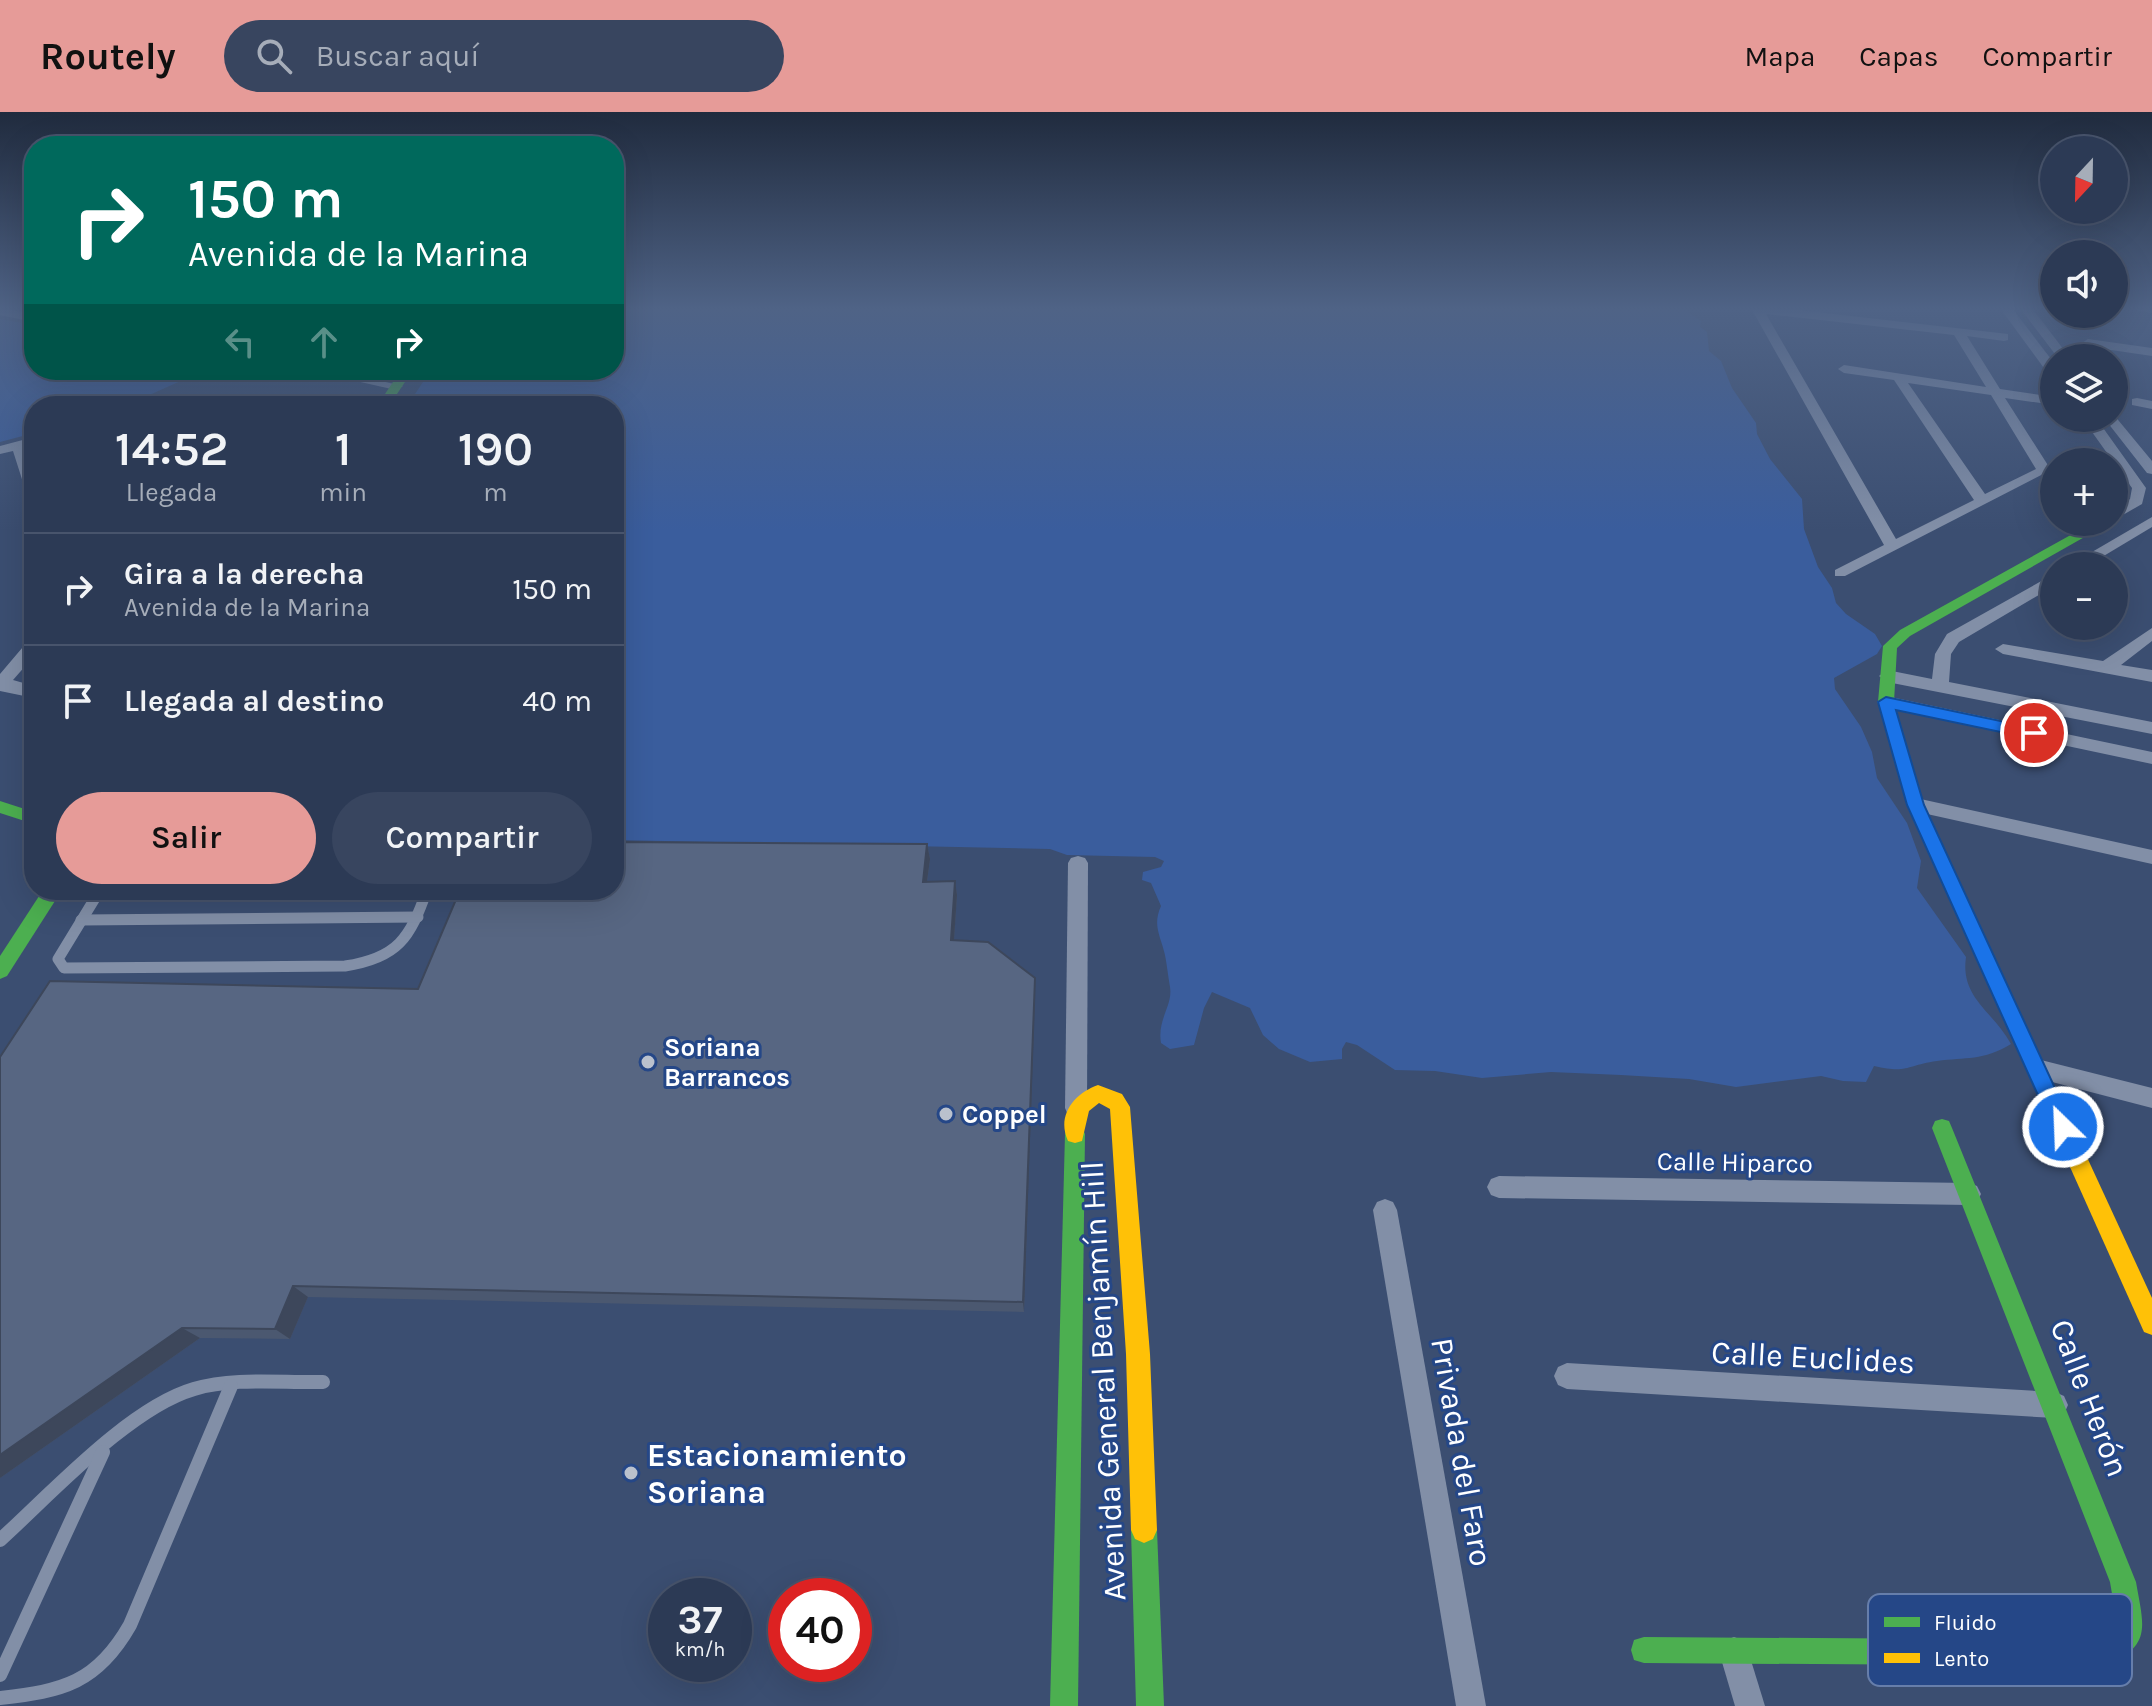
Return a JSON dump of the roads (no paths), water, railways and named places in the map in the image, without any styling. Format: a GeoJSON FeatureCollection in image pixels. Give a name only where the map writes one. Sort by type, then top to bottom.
{"type":"FeatureCollection","features":[{"type":"Feature","properties":{"kind":"street"},"geometry":{"type":"LineString","coordinates":[[1799,382],[1893,547]]}},
{"type":"Feature","properties":{"kind":"street"},"geometry":{"type":"LineString","coordinates":[[1902,382],[1983,502]]}},
{"type":"Feature","properties":{"kind":"street"},"geometry":{"type":"LineString","coordinates":[[1938,382],[2040,398]]}},
{"type":"Feature","properties":{"kind":"street"},"geometry":{"type":"LineString","coordinates":[[1840,573],[2044,470],[1990,382]]}},
{"type":"Feature","properties":{"kind":"street"},"geometry":{"type":"LineString","coordinates":[[1995,390],[2040,392]]}},
{"type":"Feature","properties":{"kind":"street"},"geometry":{"type":"LineString","coordinates":[[2137,402],[2152,405]]}},
{"type":"Feature","properties":{"kind":"street"},"geometry":{"type":"LineString","coordinates":[[2124,432],[2146,456],[2152,470]]}},
{"type":"Feature","properties":{"kind":"street"},"geometry":{"type":"LineString","coordinates":[[0,450],[24,444]]}},
{"type":"Feature","properties":{"kind":"street"},"geometry":{"type":"LineString","coordinates":[[18,445],[24,464]]}},
{"type":"Feature","properties":{"kind":"street"},"geometry":{"type":"LineString","coordinates":[[2128,466],[2152,470]]}},
{"type":"Feature","properties":{"kind":"street"},"geometry":{"type":"LineString","coordinates":[[2128,470],[2135,480],[2139,496],[2128,506]]}},
{"type":"Feature","properties":{"kind":"street"},"geometry":{"type":"LineString","coordinates":[[2128,520],[2148,527]]}},
{"type":"Feature","properties":{"kind":"street"},"geometry":{"type":"LineString","coordinates":[[2102,552],[2148,527]]}},
{"type":"Feature","properties":{"kind":"street"},"geometry":{"type":"LineString","coordinates":[[2079,536],[1923,623],[1890,646],[1886,702],[1916,805],[2147,1302],[2152,1324]]}},
{"type":"Feature","properties":{"kind":"street"},"geometry":{"type":"LineString","coordinates":[[1940,686],[1943,654],[1953,638],[2040,587]]}},
{"type":"Feature","properties":{"kind":"street"},"geometry":{"type":"LineString","coordinates":[[1923,623],[1953,638]]}},
{"type":"Feature","properties":{"kind":"street"},"geometry":{"type":"LineString","coordinates":[[2105,668],[2152,633]]}},
{"type":"Feature","properties":{"kind":"street"},"geometry":{"type":"LineString","coordinates":[[2003,649],[2152,676]]}},
{"type":"Feature","properties":{"kind":"street"},"geometry":{"type":"LineString","coordinates":[[24,657],[1,684],[24,690]]}},
{"type":"Feature","properties":{"kind":"street"},"geometry":{"type":"LineString","coordinates":[[1887,676],[2152,728]]}},
{"type":"Feature","properties":{"kind":"street"},"geometry":{"type":"LineString","coordinates":[[1886,702],[2152,758]]}},
{"type":"Feature","properties":{"kind":"street"},"geometry":{"type":"LineString","coordinates":[[1916,805],[2152,857]]}},
{"type":"Feature","properties":{"kind":"street"},"geometry":{"type":"LineString","coordinates":[[0,807],[24,815]]}},
{"type":"Feature","properties":{"kind":"street","name":"Avenida General Benjamín Hill"},"geometry":{"type":"LineString","coordinates":[[1064,1706],[1078,863]]}},
{"type":"Feature","properties":{"kind":"street"},"geometry":{"type":"LineString","coordinates":[[0,971],[46,900]]}},
{"type":"Feature","properties":{"kind":"street"},"geometry":{"type":"LineString","coordinates":[[2037,1069],[2152,1098]]}},
{"type":"Feature","properties":{"kind":"street","name":"Avenida General Benjamín Hill"},"geometry":{"type":"LineString","coordinates":[[1076,1108],[1081,1101],[1098,1094],[1115,1100],[1120,1107],[1138,1354],[1150,1706]]}},
{"type":"Feature","properties":{"kind":"street","name":"Calle Herón"},"geometry":{"type":"LineString","coordinates":[[1942,1128],[2055,1405],[2124,1594]]}},
{"type":"Feature","properties":{"kind":"street","name":"Calle Hiparco"},"geometry":{"type":"LineString","coordinates":[[1499,1187],[1969,1194]]}},
{"type":"Feature","properties":{"kind":"street","name":"Privada del Faro"},"geometry":{"type":"LineString","coordinates":[[1385,1210],[1471,1706]]}},
{"type":"Feature","properties":{"kind":"street","name":"Calle Euclides"},"geometry":{"type":"LineString","coordinates":[[1567,1376],[2055,1405]]}},
{"type":"Feature","properties":{"kind":"street","name":"Calle Herón"},"geometry":{"type":"LineString","coordinates":[[1644,1650],[1868,1652]]}},
{"type":"Feature","properties":{"kind":"street"},"geometry":{"type":"LineString","coordinates":[[1734,1652],[1750,1706]]}},
{"type":"Feature","properties":{"kind":"lane"},"geometry":{"type":"LineString","coordinates":[[94,900],[58,959],[64,968],[361,965],[375,962],[405,942],[424,900]]}},
{"type":"Feature","properties":{"kind":"lane"},"geometry":{"type":"LineString","coordinates":[[81,920],[418,917]]}},
{"type":"Feature","properties":{"kind":"lane"},"geometry":{"type":"LineString","coordinates":[[0,1540],[104,1448],[174,1396],[194,1389],[323,1382]]}},
{"type":"Feature","properties":{"kind":"lane"},"geometry":{"type":"LineString","coordinates":[[0,1698],[72,1687],[99,1669],[122,1641],[231,1386]]}},
{"type":"Feature","properties":{"kind":"lane"},"geometry":{"type":"LineString","coordinates":[[0,1675],[104,1448]]}},
{"type":"Feature","properties":{"kind":"place","name":"Soriana Barrancos"},"geometry":{"type":"Point","coordinates":[648,1062]}},
{"type":"Feature","properties":{"kind":"place","name":"Coppel"},"geometry":{"type":"Point","coordinates":[946,1114]}},
{"type":"Feature","properties":{"kind":"place","name":"Estacionamiento Soriana"},"geometry":{"type":"Point","coordinates":[631,1473]}}]}
